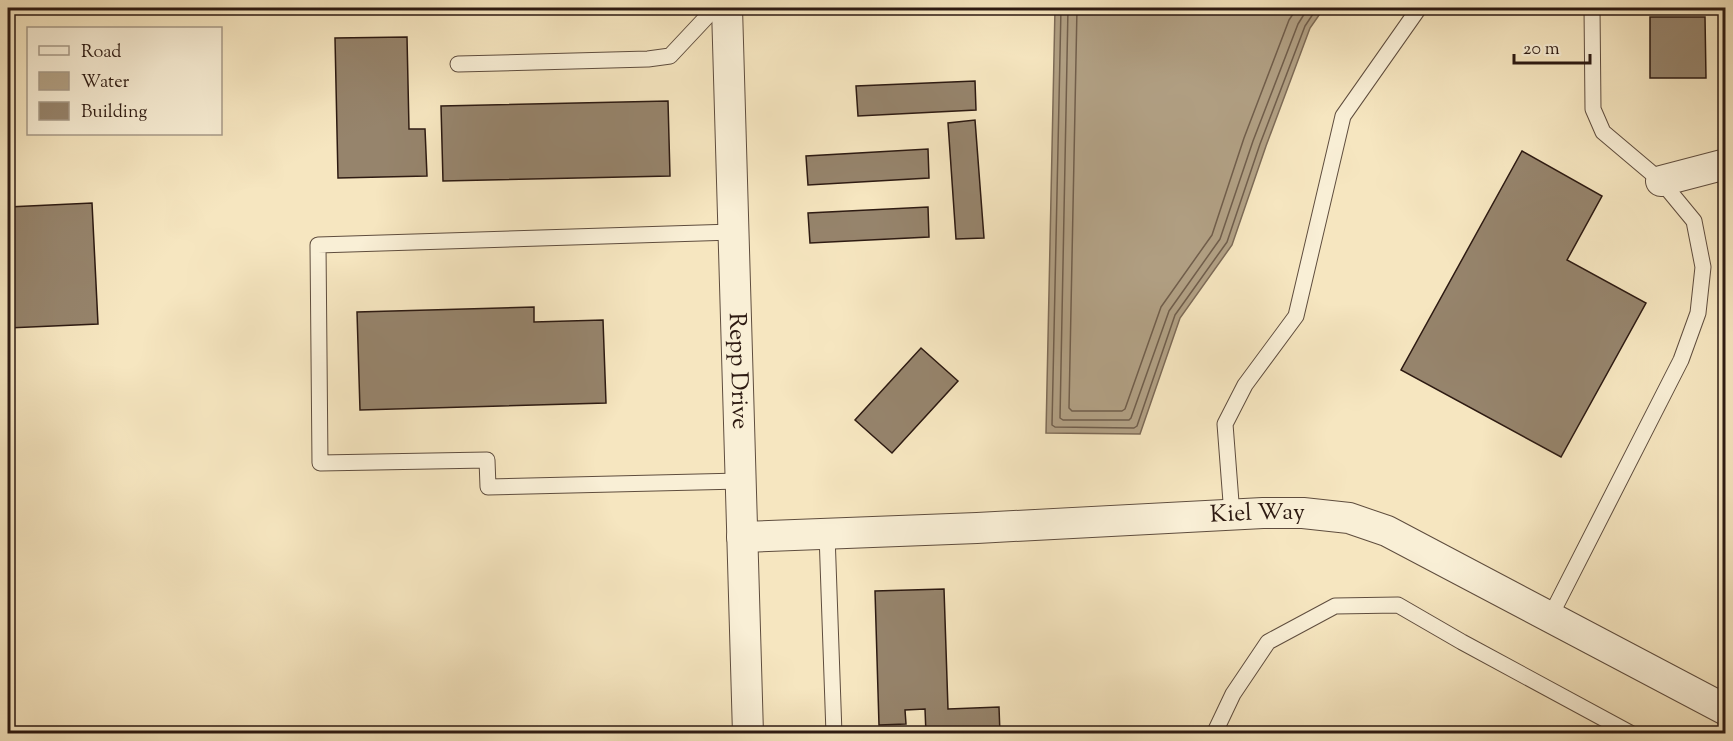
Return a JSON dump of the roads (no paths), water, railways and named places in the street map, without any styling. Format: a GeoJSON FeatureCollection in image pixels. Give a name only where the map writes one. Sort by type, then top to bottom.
{"type":"FeatureCollection","features":[{"type":"Feature","properties":{"kind":"street","name":"Repp Drive"},"geometry":{"type":"LineString","coordinates":[[727,8],[748,734]]}},
{"type":"Feature","properties":{"kind":"street"},"geometry":{"type":"LineString","coordinates":[[1661,181],[1725,164]]}},
{"type":"Feature","properties":{"kind":"street","name":"Kiel Way"},"geometry":{"type":"LineString","coordinates":[[742,537],[1232,515],[1303,513],[1349,518],[1387,531],[1725,710]]}},
{"type":"Feature","properties":{"kind":"lane"},"geometry":{"type":"LineString","coordinates":[[458,64],[648,59],[670,56],[715,8]]}},
{"type":"Feature","properties":{"kind":"lane"},"geometry":{"type":"LineString","coordinates":[[1232,515],[1225,423],[1245,385],[1296,315],[1344,116],[1419,8]]}},
{"type":"Feature","properties":{"kind":"lane"},"geometry":{"type":"LineString","coordinates":[[1550,617],[1681,360],[1698,313],[1703,267],[1694,221],[1661,181],[1603,132],[1593,109],[1592,8]]}},
{"type":"Feature","properties":{"kind":"lane"},"geometry":{"type":"LineString","coordinates":[[733,232],[318,245],[320,463],[487,460],[488,487],[740,481]]}},
{"type":"Feature","properties":{"kind":"lane"},"geometry":{"type":"LineString","coordinates":[[827,534],[834,734]]}},
{"type":"Feature","properties":{"kind":"lane"},"geometry":{"type":"LineString","coordinates":[[1214,734],[1233,694],[1268,642],[1335,606],[1398,604],[1462,642],[1632,734]]}},
{"type":"Feature","properties":{"kind":"water"},"geometry":{"type":"Polygon","coordinates":[[[1055,8],[1324,8],[1310,28],[1232,245],[1180,318],[1140,434],[1046,433],[1055,8]]]}}]}
